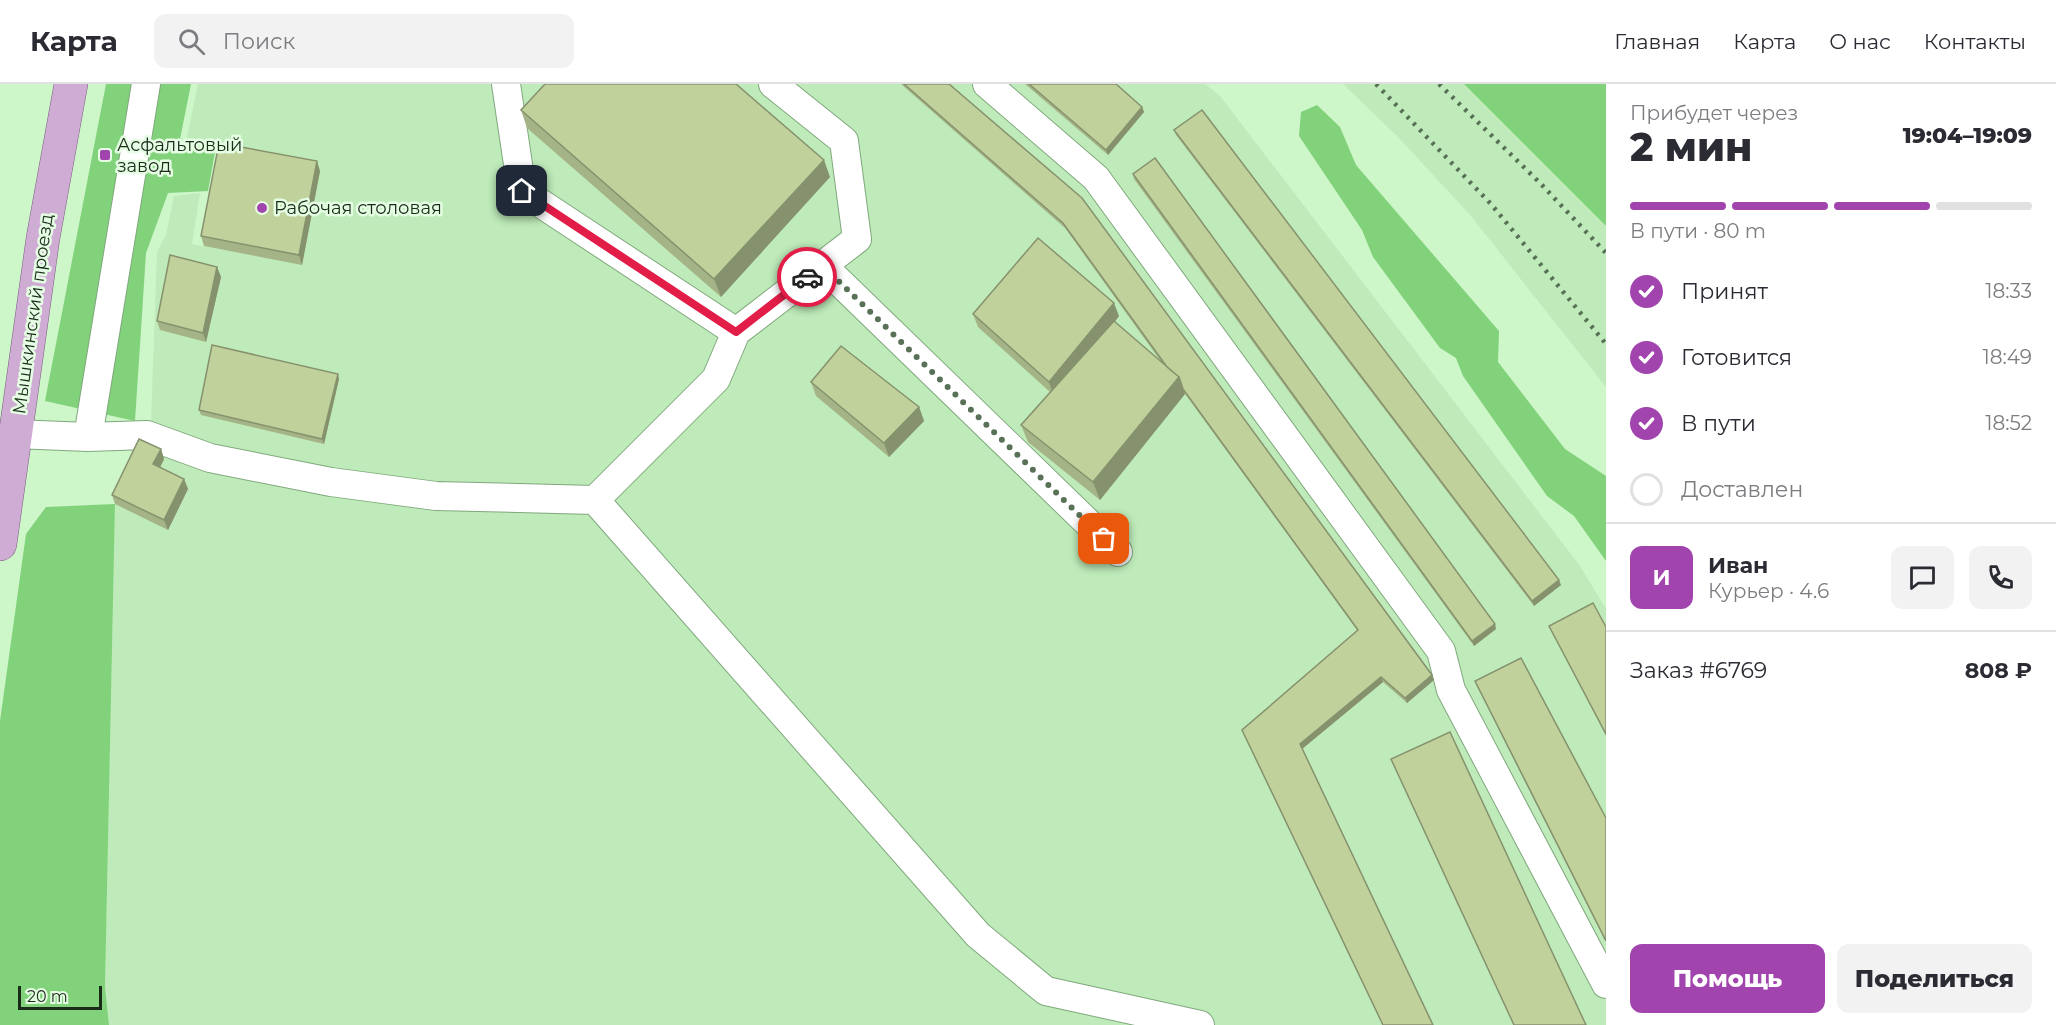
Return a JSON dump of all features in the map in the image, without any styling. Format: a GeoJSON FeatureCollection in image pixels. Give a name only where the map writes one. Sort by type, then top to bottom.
{"type":"FeatureCollection","features":[{"type":"Feature","properties":{"kind":"main road","name":"Мышкинский проезд"},"geometry":{"type":"LineString","coordinates":[[0,544],[43,238],[71,84]]}},
{"type":"Feature","properties":{"kind":"lane"},"geometry":{"type":"LineString","coordinates":[[88,437],[146,84]]}},
{"type":"Feature","properties":{"kind":"lane"},"geometry":{"type":"LineString","coordinates":[[506,84],[522,191],[736,332]]}},
{"type":"Feature","properties":{"kind":"lane"},"geometry":{"type":"LineString","coordinates":[[15,434],[88,437],[147,435],[210,458],[331,482],[436,496],[595,500],[716,379],[736,332],[857,238],[844,141],[773,84]]}},
{"type":"Feature","properties":{"kind":"lane"},"geometry":{"type":"LineString","coordinates":[[987,84],[1096,178],[1442,651],[1451,690],[1606,984]]}},
{"type":"Feature","properties":{"kind":"lane"},"geometry":{"type":"LineString","coordinates":[[822,265],[1118,552]]}},
{"type":"Feature","properties":{"kind":"lane"},"geometry":{"type":"LineString","coordinates":[[595,500],[978,935],[1046,991],[1200,1025]]}},
{"type":"Feature","properties":{"kind":"shaded area"},"geometry":{"type":"Polygon","coordinates":[[[198,84],[1205,84],[1220,96],[1580,566],[1606,609],[1606,1025],[109,1025],[105,987],[115,504],[142,448],[151,423],[157,252],[166,235],[174,196],[200,193],[192,244],[302,264],[214,142],[185,147],[198,84]]]}},
{"type":"Feature","properties":{"kind":"shaded area"},"geometry":{"type":"Polygon","coordinates":[[[1343,84],[1464,84],[1606,226],[1606,387],[1471,216],[1399,138],[1343,84]]]}},
{"type":"Feature","properties":{"kind":"green space"},"geometry":{"type":"Polygon","coordinates":[[[106,84],[191,84],[178,149],[215,152],[208,191],[168,193],[146,253],[135,421],[45,401],[106,84]]]}},
{"type":"Feature","properties":{"kind":"green space"},"geometry":{"type":"Polygon","coordinates":[[[1464,84],[1606,84],[1606,226],[1464,84]]]}},
{"type":"Feature","properties":{"kind":"green space"},"geometry":{"type":"Polygon","coordinates":[[[1317,105],[1340,127],[1356,165],[1499,331],[1498,362],[1565,449],[1606,476],[1606,561],[1574,516],[1547,496],[1463,376],[1456,358],[1440,348],[1373,257],[1362,230],[1299,136],[1301,112],[1317,105]]]}},
{"type":"Feature","properties":{"kind":"green space"},"geometry":{"type":"Polygon","coordinates":[[[115,504],[105,987],[109,1025],[0,1025],[0,721],[26,534],[46,507],[115,504]]]}},
{"type":"Feature","properties":{"kind":"building"},"geometry":{"type":"Polygon","coordinates":[[[545,84],[736,84],[824,160],[714,279],[521,110],[545,84]]]}},
{"type":"Feature","properties":{"kind":"building"},"geometry":{"type":"Polygon","coordinates":[[[904,84],[949,84],[1082,198],[1432,675],[1405,698],[1381,677],[1300,744],[1433,1025],[1383,1025],[1242,730],[1358,630],[1183,389],[1179,377],[1167,367],[1063,223],[904,84]]]}},
{"type":"Feature","properties":{"kind":"building"},"geometry":{"type":"Polygon","coordinates":[[[1029,84],[1116,84],[1142,107],[1106,150],[1029,84]]]}},
{"type":"Feature","properties":{"kind":"building"},"geometry":{"type":"Polygon","coordinates":[[[1202,110],[1559,580],[1532,601],[1174,130],[1202,110]]]}},
{"type":"Feature","properties":{"kind":"building","name":"Рабочая столовая"},"geometry":{"type":"Polygon","coordinates":[[[219,143],[317,161],[299,255],[201,236],[219,143]]]}},
{"type":"Feature","properties":{"kind":"building"},"geometry":{"type":"Polygon","coordinates":[[[1155,158],[1495,624],[1472,641],[1133,174],[1155,158]]]}},
{"type":"Feature","properties":{"kind":"building"},"geometry":{"type":"Polygon","coordinates":[[[1038,238],[1114,303],[1049,382],[973,314],[1038,238]]]}},
{"type":"Feature","properties":{"kind":"building"},"geometry":{"type":"Polygon","coordinates":[[[170,255],[217,267],[203,333],[157,321],[170,255]]]}},
{"type":"Feature","properties":{"kind":"building"},"geometry":{"type":"Polygon","coordinates":[[[1114,321],[1179,377],[1093,482],[1021,425],[1114,321]]]}},
{"type":"Feature","properties":{"kind":"building"},"geometry":{"type":"Polygon","coordinates":[[[212,345],[338,374],[322,439],[199,410],[212,345]]]}},
{"type":"Feature","properties":{"kind":"building"},"geometry":{"type":"Polygon","coordinates":[[[841,346],[919,407],[884,443],[811,382],[841,346]]]}},
{"type":"Feature","properties":{"kind":"building"},"geometry":{"type":"Polygon","coordinates":[[[139,439],[161,449],[153,464],[184,479],[164,520],[112,495],[139,439]]]}},
{"type":"Feature","properties":{"kind":"building"},"geometry":{"type":"Polygon","coordinates":[[[1593,603],[1606,627],[1606,734],[1549,626],[1593,603]]]}},
{"type":"Feature","properties":{"kind":"building"},"geometry":{"type":"Polygon","coordinates":[[[1521,658],[1606,818],[1606,941],[1475,681],[1521,658]]]}},
{"type":"Feature","properties":{"kind":"building"},"geometry":{"type":"Polygon","coordinates":[[[1450,732],[1586,1025],[1514,1025],[1391,759],[1450,732]]]}},
{"type":"Feature","properties":{"kind":"railway"},"geometry":{"type":"LineString","coordinates":[[1376,84],[1491,204],[1606,344]]}},
{"type":"Feature","properties":{"kind":"railway"},"geometry":{"type":"LineString","coordinates":[[1439,84],[1541,184],[1606,253]]}},
{"type":"Feature","properties":{"kind":"way so far"},"geometry":{"type":"LineString","coordinates":[[807,277],[822,265],[1104,539]]}},
{"type":"Feature","properties":{"kind":"place","name":"Асфальтовый завод"},"geometry":{"type":"Point","coordinates":[105,155]}},
{"type":"Feature","properties":{"kind":"place","name":"Рабочая столовая"},"geometry":{"type":"Point","coordinates":[262,208]}},
{"type":"Feature","properties":{"kind":"route"},"geometry":{"type":"LineString","coordinates":[[522,191],[736,332],[807,277]]}}]}
